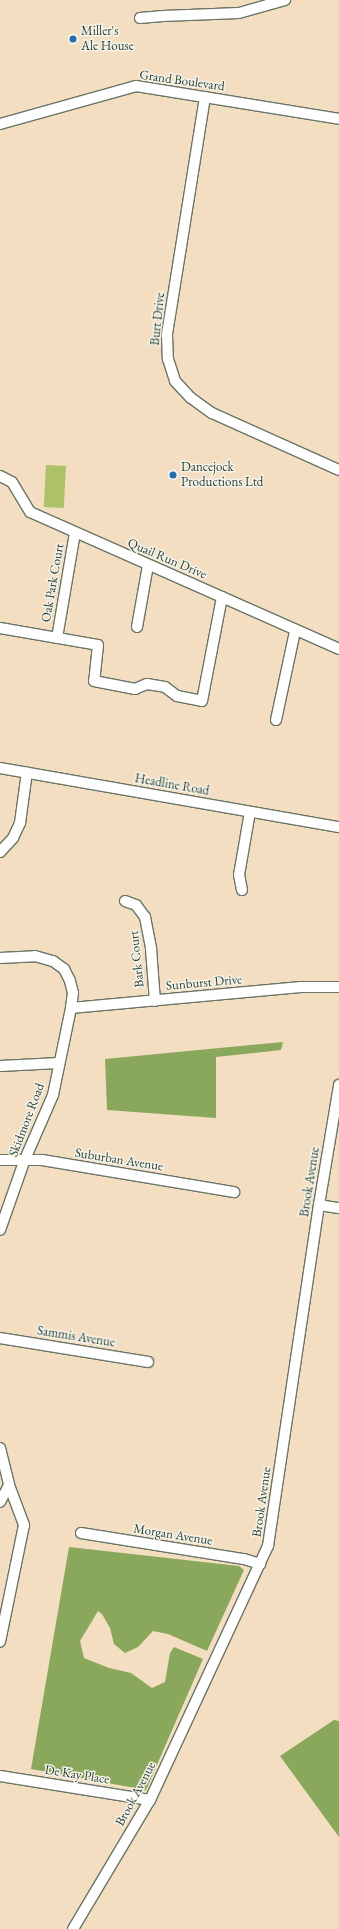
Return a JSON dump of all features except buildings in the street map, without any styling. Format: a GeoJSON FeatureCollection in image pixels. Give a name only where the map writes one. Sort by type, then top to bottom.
{"type":"FeatureCollection","features":[{"type":"Feature","properties":{"kind":"street"},"geometry":{"type":"LineString","coordinates":[[140,18],[239,13],[285,0]]}},
{"type":"Feature","properties":{"kind":"street","name":"Grand Boulevard"},"geometry":{"type":"LineString","coordinates":[[0,124],[136,86],[339,119]]}},
{"type":"Feature","properties":{"kind":"street","name":"Burt Drive"},"geometry":{"type":"LineString","coordinates":[[205,97],[167,336],[168,359],[175,381],[190,398],[212,413],[339,470]]}},
{"type":"Feature","properties":{"kind":"street","name":"Quail Run Drive"},"geometry":{"type":"LineString","coordinates":[[0,476],[12,482],[30,512],[295,631],[339,649]]}},
{"type":"Feature","properties":{"kind":"street","name":"Oak Park Court"},"geometry":{"type":"LineString","coordinates":[[57,638],[75,533]]}},
{"type":"Feature","properties":{"kind":"street"},"geometry":{"type":"LineString","coordinates":[[137,627],[148,565]]}},
{"type":"Feature","properties":{"kind":"street"},"geometry":{"type":"LineString","coordinates":[[0,628],[98,645],[94,681],[135,689],[147,684],[165,687],[177,696],[202,701],[222,597]]}},
{"type":"Feature","properties":{"kind":"street"},"geometry":{"type":"LineString","coordinates":[[276,720],[295,631]]}},
{"type":"Feature","properties":{"kind":"street","name":"Headline Road"},"geometry":{"type":"LineString","coordinates":[[0,768],[339,827]]}},
{"type":"Feature","properties":{"kind":"street"},"geometry":{"type":"LineString","coordinates":[[0,852],[13,838],[20,823],[27,772]]}},
{"type":"Feature","properties":{"kind":"street"},"geometry":{"type":"LineString","coordinates":[[242,890],[239,875],[250,812]]}},
{"type":"Feature","properties":{"kind":"street","name":"Bark Court"},"geometry":{"type":"LineString","coordinates":[[125,901],[136,905],[145,917],[151,949],[155,1001]]}},
{"type":"Feature","properties":{"kind":"street","name":"Skidmore Road"},"geometry":{"type":"LineString","coordinates":[[0,958],[35,956],[53,961],[64,969],[70,980],[72,993],[71,1008],[53,1095],[26,1159],[0,1230]]}},
{"type":"Feature","properties":{"kind":"street","name":"Sunburst Drive"},"geometry":{"type":"LineString","coordinates":[[71,1008],[301,987],[339,987]]}},
{"type":"Feature","properties":{"kind":"street"},"geometry":{"type":"LineString","coordinates":[[0,1066],[59,1063]]}},
{"type":"Feature","properties":{"kind":"street","name":"Brook Avenue"},"geometry":{"type":"LineString","coordinates":[[73,1929],[150,1800],[268,1546],[319,1205],[339,1084]]}},
{"type":"Feature","properties":{"kind":"street","name":"Suburban Avenue"},"geometry":{"type":"LineString","coordinates":[[0,1160],[26,1159],[234,1192]]}},
{"type":"Feature","properties":{"kind":"street"},"geometry":{"type":"LineString","coordinates":[[319,1205],[339,1208]]}},
{"type":"Feature","properties":{"kind":"street","name":"Sammis Avenue"},"geometry":{"type":"LineString","coordinates":[[0,1338],[148,1362]]}},
{"type":"Feature","properties":{"kind":"street"},"geometry":{"type":"LineString","coordinates":[[0,1448],[9,1485],[24,1525],[0,1642]]}},
{"type":"Feature","properties":{"kind":"street"},"geometry":{"type":"LineString","coordinates":[[0,1502],[9,1485]]}},
{"type":"Feature","properties":{"kind":"street","name":"Morgan Avenue"},"geometry":{"type":"LineString","coordinates":[[82,1534],[244,1559],[260,1564]]}},
{"type":"Feature","properties":{"kind":"street","name":"De Kay Place"},"geometry":{"type":"LineString","coordinates":[[0,1776],[150,1800]]}},
{"type":"Feature","properties":{"kind":"green space"},"geometry":{"type":"Polygon","coordinates":[[[46,465],[66,466],[64,508],[44,507],[46,465]]]}},
{"type":"Feature","properties":{"kind":"green space"},"geometry":{"type":"Polygon","coordinates":[[[283,1042],[281,1050],[216,1057],[216,1118],[107,1110],[105,1059],[283,1042]]]}},
{"type":"Feature","properties":{"kind":"green space"},"geometry":{"type":"Polygon","coordinates":[[[69,1547],[239,1566],[244,1570],[207,1651],[168,1634],[153,1631],[138,1647],[125,1653],[114,1644],[110,1628],[102,1614],[98,1611],[80,1641],[84,1658],[109,1668],[131,1673],[152,1688],[165,1682],[170,1653],[174,1647],[203,1659],[146,1790],[31,1769],[69,1547]]]}},
{"type":"Feature","properties":{"kind":"green space"},"geometry":{"type":"Polygon","coordinates":[[[334,1720],[339,1721],[339,1837],[280,1756],[334,1720]]]}},
{"type":"Feature","properties":{"kind":"place","name":"Miller's Ale House"},"geometry":{"type":"Point","coordinates":[73,39]}},
{"type":"Feature","properties":{"kind":"place","name":"Dancejock Productions Ltd"},"geometry":{"type":"Point","coordinates":[173,475]}}]}
